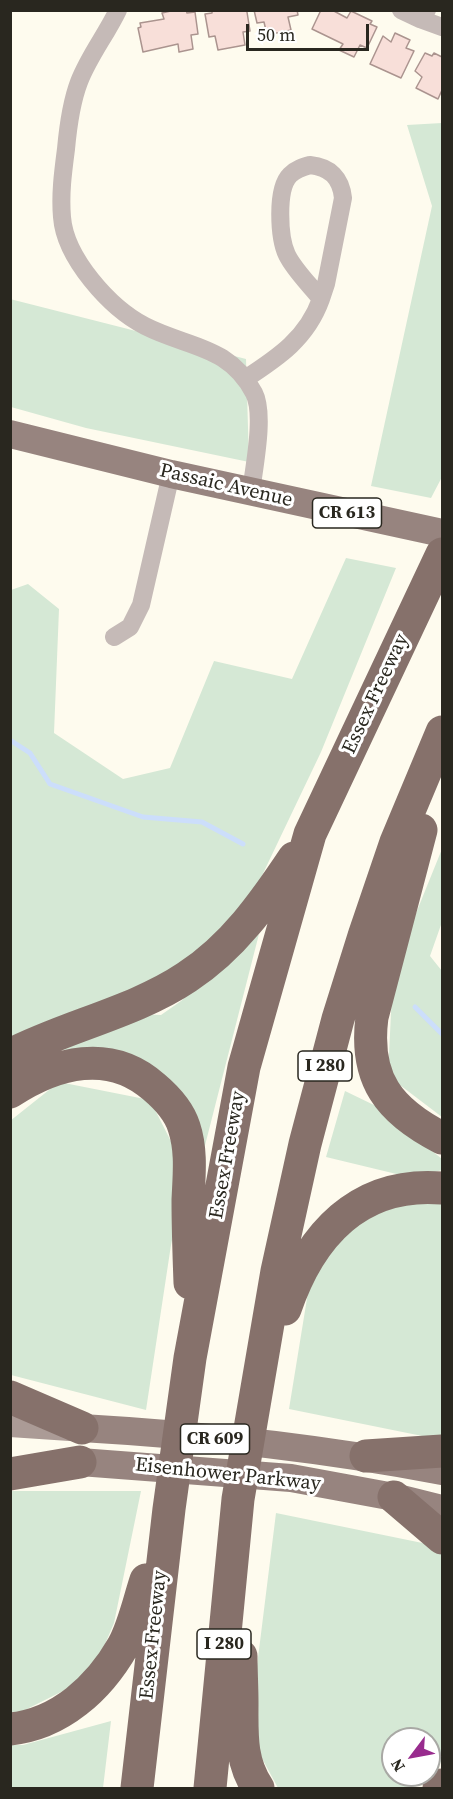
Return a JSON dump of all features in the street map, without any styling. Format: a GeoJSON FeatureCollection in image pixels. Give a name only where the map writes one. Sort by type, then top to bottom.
{"type":"FeatureCollection","features":[{"type":"Feature","properties":{"kind":"highway","name":"Essex Freeway"},"geometry":{"type":"LineString","coordinates":[[137,1788],[169,1509],[190,1358],[244,1067],[310,834],[439,561]]}},
{"type":"Feature","properties":{"kind":"highway"},"geometry":{"type":"LineString","coordinates":[[438,742],[420,833],[372,1017],[369,1039],[376,1076],[394,1105],[408,1118],[442,1138]]}},
{"type":"Feature","properties":{"kind":"highway","name":"I 280"},"geometry":{"type":"LineString","coordinates":[[210,1788],[238,1500],[277,1271],[305,1144],[338,1019],[396,842],[438,742]]}},
{"type":"Feature","properties":{"kind":"highway"},"geometry":{"type":"LineString","coordinates":[[10,1055],[36,1042],[164,991],[206,964],[225,948],[262,905],[310,834]]}},
{"type":"Feature","properties":{"kind":"highway"},"geometry":{"type":"LineString","coordinates":[[10,1092],[56,1069],[94,1062],[128,1069],[146,1079],[175,1109],[184,1127],[189,1152],[190,1358]]}},
{"type":"Feature","properties":{"kind":"highway"},"geometry":{"type":"LineString","coordinates":[[258,1390],[293,1284],[317,1242],[331,1225],[348,1212],[384,1194],[425,1186],[442,1188]]}},
{"type":"Feature","properties":{"kind":"highway"},"geometry":{"type":"LineString","coordinates":[[10,1397],[82,1428]]}},
{"type":"Feature","properties":{"kind":"highway"},"geometry":{"type":"LineString","coordinates":[[366,1456],[442,1451]]}},
{"type":"Feature","properties":{"kind":"highway"},"geometry":{"type":"LineString","coordinates":[[10,1474],[80,1462]]}},
{"type":"Feature","properties":{"kind":"highway"},"geometry":{"type":"LineString","coordinates":[[394,1497],[442,1538]]}},
{"type":"Feature","properties":{"kind":"highway"},"geometry":{"type":"LineString","coordinates":[[238,1500],[241,1732],[247,1770],[258,1788]]}},
{"type":"Feature","properties":{"kind":"highway"},"geometry":{"type":"LineString","coordinates":[[10,1729],[55,1716],[76,1702],[105,1672],[123,1644],[134,1617],[169,1509]]}},
{"type":"Feature","properties":{"kind":"highway"},"geometry":{"type":"LineString","coordinates":[[439,1788],[442,1785]]}},
{"type":"Feature","properties":{"kind":"main road","name":"Passaic Avenue"},"geometry":{"type":"LineString","coordinates":[[10,434],[171,474],[442,533]]}},
{"type":"Feature","properties":{"kind":"main road","name":"Eisenhower Parkway"},"geometry":{"type":"LineString","coordinates":[[82,1428],[296,1446],[366,1456],[442,1471]]}},
{"type":"Feature","properties":{"kind":"main road","name":"Eisenhower Parkway"},"geometry":{"type":"LineString","coordinates":[[80,1462],[291,1478],[394,1497],[442,1509]]}},
{"type":"Feature","properties":{"kind":"street"},"geometry":{"type":"LineString","coordinates":[[118,10],[92,52],[78,84],[68,125],[62,181],[62,219],[72,251],[92,280],[120,309],[151,329],[216,353],[233,364],[245,379],[256,395],[260,415],[251,492]]}},
{"type":"Feature","properties":{"kind":"street"},"geometry":{"type":"LineString","coordinates":[[402,10],[424,15],[442,27]]}},
{"type":"Feature","properties":{"kind":"street"},"geometry":{"type":"LineString","coordinates":[[245,379],[278,358],[303,333],[315,316],[321,299],[326,284],[343,198],[342,188],[332,172],[320,166],[310,165],[290,174],[284,182],[281,192],[282,240],[288,256],[321,299]]}},
{"type":"Feature","properties":{"kind":"street"},"geometry":{"type":"LineString","coordinates":[[114,637],[130,627],[141,605],[171,474]]}},
{"type":"Feature","properties":{"kind":"street","name":"Eisenhower Parkway"},"geometry":{"type":"LineString","coordinates":[[10,1424],[82,1428]]}},
{"type":"Feature","properties":{"kind":"street","name":"Eisenhower Parkway"},"geometry":{"type":"LineString","coordinates":[[10,1458],[80,1462]]}},
{"type":"Feature","properties":{"kind":"green space"},"geometry":{"type":"Polygon","coordinates":[[[442,123],[442,477],[431,498],[371,486],[432,206],[407,125],[442,123]]]}},
{"type":"Feature","properties":{"kind":"green space"},"geometry":{"type":"Polygon","coordinates":[[[10,299],[246,359],[249,462],[86,428],[11,407],[10,299]]]}},
{"type":"Feature","properties":{"kind":"green space"},"geometry":{"type":"Polygon","coordinates":[[[346,558],[396,568],[321,752],[247,907],[168,978],[11,1046],[11,590],[28,584],[59,609],[54,733],[123,779],[170,768],[214,661],[292,679],[346,558]]]}},
{"type":"Feature","properties":{"kind":"green space"},"geometry":{"type":"Polygon","coordinates":[[[442,849],[442,922],[430,956],[442,971],[442,1117],[388,1076],[393,970],[442,849]]]}},
{"type":"Feature","properties":{"kind":"green space"},"geometry":{"type":"Polygon","coordinates":[[[259,934],[201,1161],[190,1121],[98,1054],[48,1048],[139,1014],[161,1015],[181,1001],[259,934]]]}},
{"type":"Feature","properties":{"kind":"green space"},"geometry":{"type":"Polygon","coordinates":[[[59,1082],[150,1100],[183,1165],[182,1193],[171,1245],[146,1410],[11,1375],[10,1121],[59,1082]]]}},
{"type":"Feature","properties":{"kind":"green space"},"geometry":{"type":"Polygon","coordinates":[[[345,1091],[376,1106],[442,1159],[442,1170],[413,1178],[326,1157],[345,1091]]]}},
{"type":"Feature","properties":{"kind":"green space"},"geometry":{"type":"Polygon","coordinates":[[[433,1195],[442,1199],[442,1440],[289,1409],[310,1280],[348,1223],[433,1195]]]}},
{"type":"Feature","properties":{"kind":"green space"},"geometry":{"type":"Polygon","coordinates":[[[11,1491],[141,1491],[114,1623],[91,1677],[11,1717],[11,1491]]]}},
{"type":"Feature","properties":{"kind":"green space"},"geometry":{"type":"Polygon","coordinates":[[[276,1513],[442,1547],[442,1761],[441,1727],[381,1727],[381,1787],[412,1788],[278,1788],[251,1738],[255,1682],[276,1513]]]}},
{"type":"Feature","properties":{"kind":"green space"},"geometry":{"type":"Polygon","coordinates":[[[111,1721],[103,1788],[11,1788],[11,1745],[23,1745],[111,1721]]]}},
{"type":"Feature","properties":{"kind":"building"},"geometry":{"type":"Polygon","coordinates":[[[175,10],[195,12],[198,34],[191,35],[193,49],[179,52],[178,44],[143,52],[138,28],[141,27],[140,23],[164,19],[162,13],[175,10]]]}},
{"type":"Feature","properties":{"kind":"building"},"geometry":{"type":"Polygon","coordinates":[[[212,10],[245,10],[247,12],[250,31],[243,32],[245,45],[218,50],[215,36],[209,37],[205,14],[212,13],[212,10]]]}},
{"type":"Feature","properties":{"kind":"building"},"geometry":{"type":"Polygon","coordinates":[[[254,10],[297,10],[298,15],[288,17],[291,30],[267,35],[264,22],[257,23],[254,10]]]}},
{"type":"Feature","properties":{"kind":"building"},"geometry":{"type":"Polygon","coordinates":[[[321,10],[332,10],[347,18],[351,11],[372,21],[370,24],[377,27],[367,48],[360,45],[354,57],[339,50],[343,44],[312,29],[321,10]]]}},
{"type":"Feature","properties":{"kind":"building"},"geometry":{"type":"Polygon","coordinates":[[[395,33],[410,40],[406,48],[414,51],[401,78],[370,64],[383,36],[391,42],[395,33]]]}},
{"type":"Feature","properties":{"kind":"building"},"geometry":{"type":"Polygon","coordinates":[[[425,53],[432,56],[434,53],[442,57],[442,90],[438,99],[416,88],[422,77],[415,71],[425,53]]]}},
{"type":"Feature","properties":{"kind":"waterway"},"geometry":{"type":"LineString","coordinates":[[10,740],[30,753],[50,784],[143,817],[202,822],[243,844]]}},
{"type":"Feature","properties":{"kind":"waterway"},"geometry":{"type":"LineString","coordinates":[[415,1007],[442,1034]]}}]}
